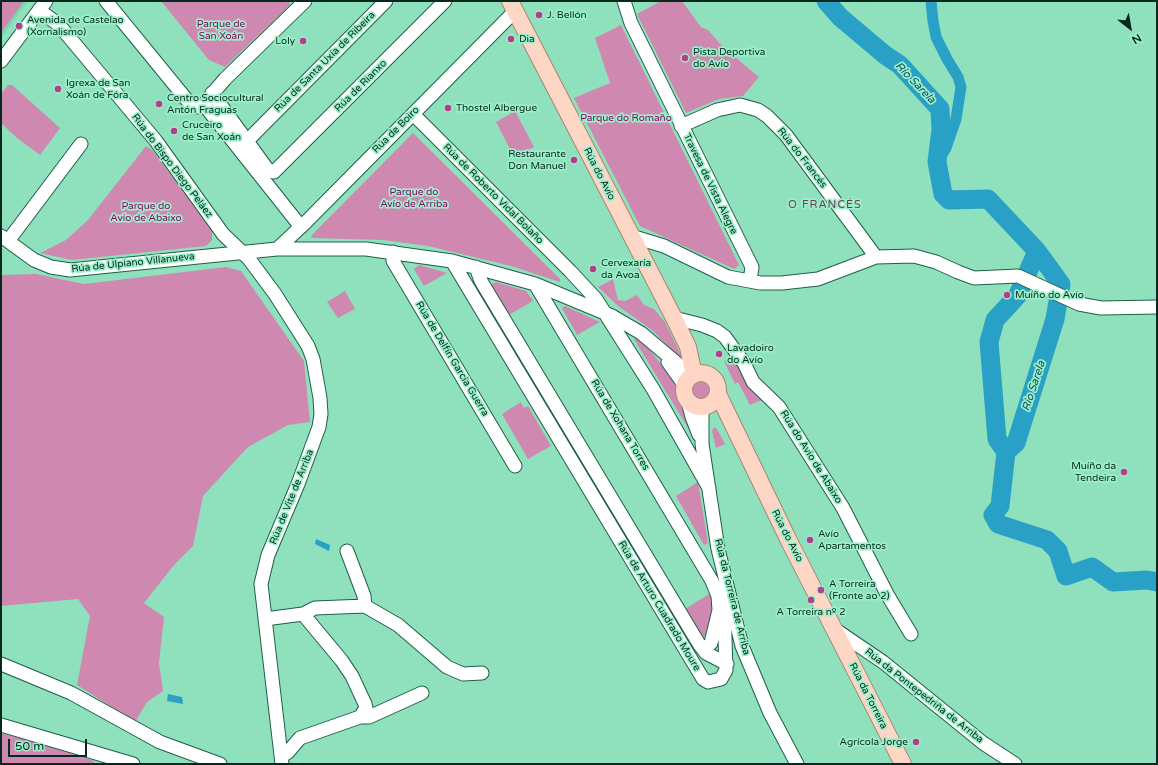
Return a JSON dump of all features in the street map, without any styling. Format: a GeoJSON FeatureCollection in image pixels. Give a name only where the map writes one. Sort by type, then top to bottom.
{"type":"FeatureCollection","features":[{"type":"Feature","properties":{"kind":"main road","name":"Rúa do Avío"},"geometry":{"type":"LineString","coordinates":[[513,6],[674,318],[688,347],[699,389],[741,444],[833,628]]}},
{"type":"Feature","properties":{"kind":"main road","name":"Rúa da Torreira"},"geometry":{"type":"LineString","coordinates":[[833,628],[903,764]]}},
{"type":"Feature","properties":{"kind":"street"},"geometry":{"type":"LineString","coordinates":[[106,1],[191,105],[196,107],[205,106]]}},
{"type":"Feature","properties":{"kind":"street"},"geometry":{"type":"LineString","coordinates":[[205,106],[212,93],[305,1]]}},
{"type":"Feature","properties":{"kind":"street","name":"Rúa de Santa Uxía de Ribeira"},"geometry":{"type":"LineString","coordinates":[[247,141],[386,1]]}},
{"type":"Feature","properties":{"kind":"street","name":"Rúa de Rianxo"},"geometry":{"type":"LineString","coordinates":[[247,141],[270,171],[276,171],[445,1]]}},
{"type":"Feature","properties":{"kind":"street","name":"Travesa de Vista Alegre"},"geometry":{"type":"LineString","coordinates":[[624,1],[631,23],[752,267],[750,281]]}},
{"type":"Feature","properties":{"kind":"street"},"geometry":{"type":"LineString","coordinates":[[1,61],[43,5]]}},
{"type":"Feature","properties":{"kind":"street","name":"Rúa do Bispo Diego Peláez"},"geometry":{"type":"LineString","coordinates":[[43,5],[156,141],[223,234],[241,252]]}},
{"type":"Feature","properties":{"kind":"street","name":"Rúa de Boiro"},"geometry":{"type":"LineString","coordinates":[[277,249],[301,227],[413,114],[513,6]]}},
{"type":"Feature","properties":{"kind":"street"},"geometry":{"type":"LineString","coordinates":[[212,93],[247,141]]}},
{"type":"Feature","properties":{"kind":"street"},"geometry":{"type":"LineString","coordinates":[[205,106],[301,227]]}},
{"type":"Feature","properties":{"kind":"street","name":"Rúa do Francés"},"geometry":{"type":"LineString","coordinates":[[682,126],[717,110],[740,106],[758,110],[768,116],[786,135],[876,257]]}},
{"type":"Feature","properties":{"kind":"street","name":"Rúa de Roberto Vidal Bolaño"},"geometry":{"type":"LineString","coordinates":[[413,114],[573,274],[596,299],[626,344],[709,488]]}},
{"type":"Feature","properties":{"kind":"street","name":"Rúa de Ulpiano Villanueva"},"geometry":{"type":"LineString","coordinates":[[82,144],[4,238],[42,264],[70,270],[277,249],[340,248],[393,252],[452,261],[535,284],[605,313],[641,333],[699,389]]}},
{"type":"Feature","properties":{"kind":"street"},"geometry":{"type":"LineString","coordinates":[[210,255],[218,248],[223,234]]}},
{"type":"Feature","properties":{"kind":"street"},"geometry":{"type":"LineString","coordinates":[[631,236],[664,246],[728,277],[750,281],[782,283],[818,279],[876,257],[914,256],[936,262],[974,278],[1016,276],[1072,302],[1101,308],[1157,307]]}},
{"type":"Feature","properties":{"kind":"street","name":"Rúa de Vite de Arriba"},"geometry":{"type":"LineString","coordinates":[[241,252],[249,259],[275,294],[308,346],[313,359],[320,398],[321,414],[316,436],[264,568],[261,584],[282,760]]}},
{"type":"Feature","properties":{"kind":"street","name":"Rúa de Delfín García Guerra"},"geometry":{"type":"LineString","coordinates":[[393,252],[393,261],[515,466]]}},
{"type":"Feature","properties":{"kind":"street","name":"Rúa de Arturo Cuadrado Moure"},"geometry":{"type":"LineString","coordinates":[[452,261],[703,679],[711,682],[721,680],[725,674],[727,664],[704,650],[654,571],[481,281],[476,267]]}},
{"type":"Feature","properties":{"kind":"street"},"geometry":{"type":"LineString","coordinates":[[569,297],[573,285],[573,274]]}},
{"type":"Feature","properties":{"kind":"street","name":"Rúa de Xohana Torres"},"geometry":{"type":"LineString","coordinates":[[535,284],[704,567],[722,583],[718,596],[719,610],[710,643],[704,650]]}},
{"type":"Feature","properties":{"kind":"street","name":"Rúa do Avío de Abaixo"},"geometry":{"type":"LineString","coordinates":[[674,318],[702,325],[725,337],[744,363],[753,382],[779,407],[843,508],[887,594],[912,634]]}},
{"type":"Feature","properties":{"kind":"street","name":"Rúa da Torreira de Arriba"},"geometry":{"type":"LineString","coordinates":[[699,389],[692,417],[703,446],[722,583],[742,646],[770,713],[797,764]]}},
{"type":"Feature","properties":{"kind":"street"},"geometry":{"type":"LineString","coordinates":[[685,444],[694,451],[699,451],[703,446]]}},
{"type":"Feature","properties":{"kind":"street"},"geometry":{"type":"LineString","coordinates":[[704,567],[718,549]]}},
{"type":"Feature","properties":{"kind":"street"},"geometry":{"type":"LineString","coordinates":[[347,551],[364,596],[365,606]]}},
{"type":"Feature","properties":{"kind":"street"},"geometry":{"type":"LineString","coordinates":[[722,583],[727,664]]}},
{"type":"Feature","properties":{"kind":"street"},"geometry":{"type":"LineString","coordinates":[[266,619],[303,614],[315,608],[365,606],[398,625],[447,667],[464,674],[482,673]]}},
{"type":"Feature","properties":{"kind":"street"},"geometry":{"type":"LineString","coordinates":[[303,614],[329,643],[352,676],[366,704],[366,708],[360,717]]}},
{"type":"Feature","properties":{"kind":"street","name":"Rúa da Pontepedriña de Arriba"},"geometry":{"type":"LineString","coordinates":[[833,628],[883,662],[978,738],[1015,764]]}},
{"type":"Feature","properties":{"kind":"street"},"geometry":{"type":"LineString","coordinates":[[1,664],[71,693],[160,742],[220,764]]}},
{"type":"Feature","properties":{"kind":"street"},"geometry":{"type":"LineString","coordinates":[[282,760],[300,738],[360,717],[369,717],[422,693]]}},
{"type":"Feature","properties":{"kind":"street"},"geometry":{"type":"LineString","coordinates":[[1,725],[133,764]]}},
{"type":"Feature","properties":{"kind":"shaded area"},"geometry":{"type":"Polygon","coordinates":[[[1,1],[28,1],[1,38],[1,1]]]}},
{"type":"Feature","properties":{"kind":"green space"},"geometry":{"type":"Polygon","coordinates":[[[1,1],[24,1],[1,33],[1,1]]]}},
{"type":"Feature","properties":{"kind":"green space","name":"Parque de San Xoán"},"geometry":{"type":"Polygon","coordinates":[[[161,1],[290,1],[289,6],[225,67],[209,60],[161,1]]]}},
{"type":"Feature","properties":{"kind":"green space","name":"Parque do Romaño"},"geometry":{"type":"Polygon","coordinates":[[[661,1],[682,1],[701,27],[708,30],[723,47],[759,77],[743,96],[719,99],[686,113],[637,14],[661,1]]]}},
{"type":"Feature","properties":{"kind":"green space","name":"Parque do Romaño"},"geometry":{"type":"Polygon","coordinates":[[[621,25],[739,265],[734,269],[640,226],[574,98],[610,83],[595,38],[621,25]]]}},
{"type":"Feature","properties":{"kind":"green space"},"geometry":{"type":"Polygon","coordinates":[[[8,85],[12,85],[60,128],[40,155],[17,138],[1,123],[1,94],[8,85]]]}},
{"type":"Feature","properties":{"kind":"green space"},"geometry":{"type":"Polygon","coordinates":[[[515,111],[534,147],[514,157],[496,122],[515,111]]]}},
{"type":"Feature","properties":{"kind":"green space","name":"Parque do Avío de Arriba"},"geometry":{"type":"Polygon","coordinates":[[[413,133],[560,279],[560,282],[511,266],[428,246],[383,240],[311,238],[312,235],[413,133]]]}},
{"type":"Feature","properties":{"kind":"green space","name":"Parque do Avío de Abaixo"},"geometry":{"type":"Polygon","coordinates":[[[146,146],[153,151],[212,230],[212,240],[206,246],[72,260],[40,253],[66,240],[88,220],[146,146]]]}},
{"type":"Feature","properties":{"kind":"green space"},"geometry":{"type":"Polygon","coordinates":[[[419,265],[447,273],[424,286],[414,269],[419,265]]]}},
{"type":"Feature","properties":{"kind":"green space"},"geometry":{"type":"Polygon","coordinates":[[[226,267],[241,271],[304,361],[310,422],[288,425],[248,447],[203,496],[193,546],[174,565],[144,603],[164,617],[159,663],[163,691],[147,702],[135,722],[77,685],[90,616],[78,599],[1,606],[1,275],[36,274],[84,284],[226,267]]]}},
{"type":"Feature","properties":{"kind":"green space"},"geometry":{"type":"Polygon","coordinates":[[[613,279],[618,300],[625,301],[637,295],[644,305],[654,309],[665,322],[682,357],[673,351],[652,330],[618,306],[598,287],[613,279]]]}},
{"type":"Feature","properties":{"kind":"green space"},"geometry":{"type":"Polygon","coordinates":[[[496,282],[526,291],[533,301],[507,316],[492,290],[492,284],[496,282]]]}},
{"type":"Feature","properties":{"kind":"green space"},"geometry":{"type":"Polygon","coordinates":[[[345,291],[355,309],[338,318],[327,302],[345,291]]]}},
{"type":"Feature","properties":{"kind":"green space"},"geometry":{"type":"Polygon","coordinates":[[[565,306],[600,322],[577,335],[562,308],[565,306]]]}},
{"type":"Feature","properties":{"kind":"green space"},"geometry":{"type":"Polygon","coordinates":[[[634,339],[640,339],[645,344],[674,380],[678,397],[696,441],[634,339]]]}},
{"type":"Feature","properties":{"kind":"green space"},"geometry":{"type":"Polygon","coordinates":[[[733,355],[743,377],[764,399],[750,405],[738,382],[735,384],[724,361],[733,355]]]}},
{"type":"Feature","properties":{"kind":"green space"},"geometry":{"type":"Polygon","coordinates":[[[702,378],[710,381],[713,389],[710,397],[702,400],[694,397],[691,389],[694,381],[702,378]]]}},
{"type":"Feature","properties":{"kind":"green space"},"geometry":{"type":"Polygon","coordinates":[[[521,402],[524,408],[528,406],[551,446],[528,459],[502,414],[521,402]]]}},
{"type":"Feature","properties":{"kind":"green space"},"geometry":{"type":"Polygon","coordinates":[[[714,427],[717,429],[725,444],[716,448],[712,431],[714,427]]]}},
{"type":"Feature","properties":{"kind":"green space"},"geometry":{"type":"Polygon","coordinates":[[[698,482],[708,543],[704,545],[676,496],[698,482]]]}},
{"type":"Feature","properties":{"kind":"green space"},"geometry":{"type":"Polygon","coordinates":[[[711,593],[714,601],[708,634],[703,637],[685,609],[711,593]]]}},
{"type":"Feature","properties":{"kind":"green space"},"geometry":{"type":"Polygon","coordinates":[[[1,733],[44,744],[94,761],[93,764],[1,764],[1,733]]]}},
{"type":"Feature","properties":{"kind":"water"},"geometry":{"type":"Polygon","coordinates":[[[316,539],[330,545],[329,551],[315,544],[316,539]]]}},
{"type":"Feature","properties":{"kind":"water"},"geometry":{"type":"Polygon","coordinates":[[[168,694],[182,697],[183,704],[167,701],[168,694]]]}},
{"type":"Feature","properties":{"kind":"waterway","name":"Río Sarela"},"geometry":{"type":"LineString","coordinates":[[826,1],[840,17],[885,55],[900,65],[940,109],[941,130],[937,162],[943,194],[949,200],[988,199],[1037,251],[1018,295],[995,320],[989,342],[997,439],[1006,452],[1000,506],[993,515],[998,524],[1047,540],[1058,551],[1066,576],[1092,567],[1113,582],[1147,580],[1157,582]]}},
{"type":"Feature","properties":{"kind":"waterway"},"geometry":{"type":"LineString","coordinates":[[931,1],[936,37],[958,77],[961,87],[956,119],[946,148],[937,162]]}},
{"type":"Feature","properties":{"kind":"waterway","name":"Río Sarela"},"geometry":{"type":"LineString","coordinates":[[1006,452],[1016,443],[1055,319],[1061,284],[1037,251]]}},
{"type":"Feature","properties":{"kind":"place","name":"J. Bellón"},"geometry":{"type":"Point","coordinates":[539,15]}},
{"type":"Feature","properties":{"kind":"place","name":"Avenida de Castelao (Xornalismo)"},"geometry":{"type":"Point","coordinates":[19,26]}},
{"type":"Feature","properties":{"kind":"place","name":"Dia"},"geometry":{"type":"Point","coordinates":[511,39]}},
{"type":"Feature","properties":{"kind":"place","name":"Loly"},"geometry":{"type":"Point","coordinates":[303,41]}},
{"type":"Feature","properties":{"kind":"place","name":"Pista Deportiva do Avío"},"geometry":{"type":"Point","coordinates":[685,58]}},
{"type":"Feature","properties":{"kind":"place","name":"Igrexa de San Xoán de Fóra"},"geometry":{"type":"Point","coordinates":[58,89]}},
{"type":"Feature","properties":{"kind":"place","name":"Centro Sociocultural Antón Fraguas"},"geometry":{"type":"Point","coordinates":[159,104]}},
{"type":"Feature","properties":{"kind":"place","name":"Thostel Albergue"},"geometry":{"type":"Point","coordinates":[448,108]}},
{"type":"Feature","properties":{"kind":"place","name":"Cruceiro de San Xoán"},"geometry":{"type":"Point","coordinates":[174,131]}},
{"type":"Feature","properties":{"kind":"place","name":"Restaurante Don Manuel"},"geometry":{"type":"Point","coordinates":[574,160]}},
{"type":"Feature","properties":{"kind":"place","name":"Cervexaría da Avoa"},"geometry":{"type":"Point","coordinates":[593,269]}},
{"type":"Feature","properties":{"kind":"place","name":"Muíño do Avío"},"geometry":{"type":"Point","coordinates":[1007,295]}},
{"type":"Feature","properties":{"kind":"place","name":"Lavadoiro do Avío"},"geometry":{"type":"Point","coordinates":[719,354]}},
{"type":"Feature","properties":{"kind":"place","name":"Muíño da Tendeira"},"geometry":{"type":"Point","coordinates":[1124,472]}},
{"type":"Feature","properties":{"kind":"place","name":"Avío Apartamentos"},"geometry":{"type":"Point","coordinates":[810,540]}},
{"type":"Feature","properties":{"kind":"place","name":"A Torreira (Fronte ao 2)"},"geometry":{"type":"Point","coordinates":[821,590]}},
{"type":"Feature","properties":{"kind":"place","name":"A Torreira nº 2"},"geometry":{"type":"Point","coordinates":[811,600]}},
{"type":"Feature","properties":{"kind":"place","name":"Agrícola Jorge"},"geometry":{"type":"Point","coordinates":[916,742]}},
{"type":"Feature","properties":{"kind":"district","name":"O FRANCÉS"},"geometry":{"type":"Point","coordinates":[825,205]}}]}
